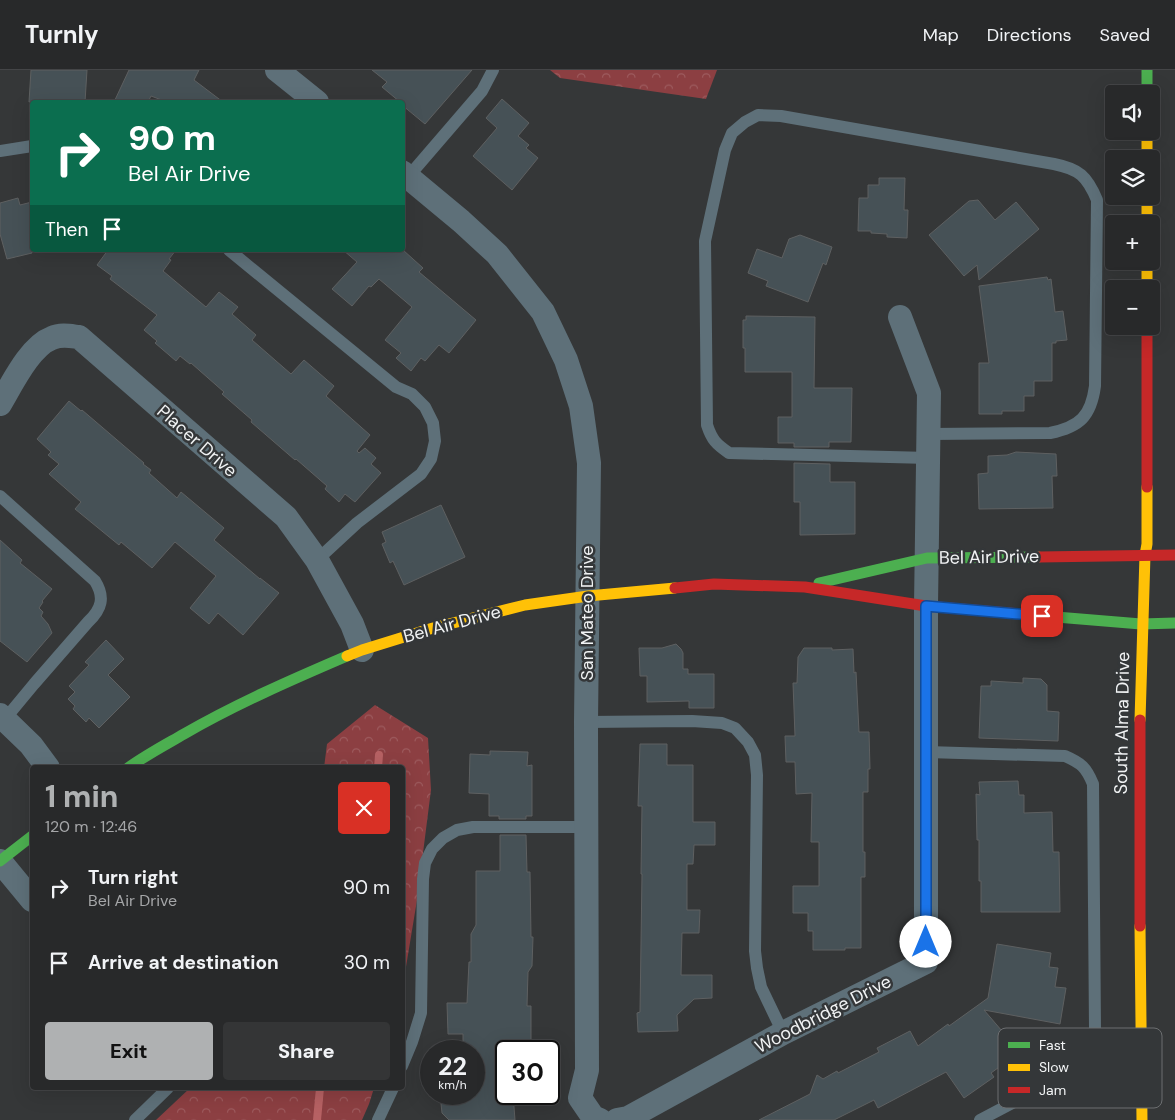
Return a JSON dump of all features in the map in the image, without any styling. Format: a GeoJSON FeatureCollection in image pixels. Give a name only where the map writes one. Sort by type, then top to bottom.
{"type":"FeatureCollection","features":[{"type":"Feature","properties":{"kind":"street"},"geometry":{"type":"LineString","coordinates":[[277,70],[314,100]]}},
{"type":"Feature","properties":{"kind":"street"},"geometry":{"type":"LineString","coordinates":[[1147,85],[1148,70]]}},
{"type":"Feature","properties":{"kind":"street","name":"San Mateo Drive"},"geometry":{"type":"LineString","coordinates":[[405,175],[461,220],[497,254],[543,312],[566,360],[581,406],[589,462],[586,722],[586,1070],[580,1098],[596,1119]]}},
{"type":"Feature","properties":{"kind":"street","name":"Woodbridge Drive"},"geometry":{"type":"LineString","coordinates":[[617,1120],[628,1118],[784,1033],[926,962],[926,606],[929,393],[900,317]]}},
{"type":"Feature","properties":{"kind":"street","name":"Placer Drive"},"geometry":{"type":"LineString","coordinates":[[0,404],[33,351],[42,342],[66,335],[79,337],[286,518],[317,560],[352,624],[362,650]]}},
{"type":"Feature","properties":{"kind":"street","name":"South Alma Drive"},"geometry":{"type":"LineString","coordinates":[[1141,1028],[1138,795],[1142,624],[1147,544],[1147,335]]}},
{"type":"Feature","properties":{"kind":"street","name":"Bel Air Drive"},"geometry":{"type":"LineString","coordinates":[[806,586],[927,558],[1175,555]]}},
{"type":"Feature","properties":{"kind":"street","name":"Bel Air Drive"},"geometry":{"type":"LineString","coordinates":[[132,765],[146,755],[217,715],[362,650],[433,628],[524,605],[588,596],[714,584],[806,586],[926,606],[1142,624],[1175,624]]}},
{"type":"Feature","properties":{"kind":"street"},"geometry":{"type":"LineString","coordinates":[[2,717],[31,745],[46,765]]}},
{"type":"Feature","properties":{"kind":"street"},"geometry":{"type":"LineString","coordinates":[[30,838],[0,861],[30,898]]}},
{"type":"Feature","properties":{"kind":"lane"},"geometry":{"type":"LineString","coordinates":[[405,175],[482,91],[493,70]]}},
{"type":"Feature","properties":{"kind":"lane"},"geometry":{"type":"LineString","coordinates":[[928,434],[1050,433],[1065,430],[1077,423],[1087,413],[1094,400],[1096,386],[1097,200],[1092,186],[1082,174],[1069,167],[1054,164],[782,116],[758,115],[745,122],[732,133],[725,150],[705,241],[707,424],[711,436],[716,444],[729,453],[928,458]]}},
{"type":"Feature","properties":{"kind":"lane"},"geometry":{"type":"LineString","coordinates":[[0,151],[30,146]]}},
{"type":"Feature","properties":{"kind":"lane"},"geometry":{"type":"LineString","coordinates":[[231,252],[396,387],[412,394],[425,407],[433,424],[435,441],[430,459],[421,474],[357,523],[317,560]]}},
{"type":"Feature","properties":{"kind":"lane"},"geometry":{"type":"LineString","coordinates":[[0,496],[95,581],[100,589],[101,598],[100,607],[95,615],[2,717]]}},
{"type":"Feature","properties":{"kind":"lane"},"geometry":{"type":"LineString","coordinates":[[586,722],[692,721],[722,723],[735,728],[748,742],[755,755],[757,775],[755,951],[757,968],[761,988],[784,1033]]}},
{"type":"Feature","properties":{"kind":"lane"},"geometry":{"type":"LineString","coordinates":[[926,752],[1065,756],[1078,761],[1088,771],[1093,784],[1095,1028]]}},
{"type":"Feature","properties":{"kind":"lane"},"geometry":{"type":"LineString","coordinates":[[405,1059],[421,1013],[423,879],[425,863],[432,849],[443,838],[457,830],[473,827],[586,827]]}},
{"type":"Feature","properties":{"kind":"lane"},"geometry":{"type":"LineString","coordinates":[[135,1120],[166,1090]]}},
{"type":"Feature","properties":{"kind":"lane"},"geometry":{"type":"LineString","coordinates":[[378,1120],[392,1090]]}},
{"type":"Feature","properties":{"kind":"lane"},"geometry":{"type":"LineString","coordinates":[[980,1120],[1002,1108]]}},
{"type":"Feature","properties":{"kind":"green space"},"geometry":{"type":"Polygon","coordinates":[[[550,70],[717,70],[706,99],[560,78],[550,70]]]}},
{"type":"Feature","properties":{"kind":"green space"},"geometry":{"type":"Polygon","coordinates":[[[375,705],[428,738],[431,790],[417,900],[405,973],[405,765],[324,765],[327,744],[375,705]]]}},
{"type":"Feature","properties":{"kind":"green space"},"geometry":{"type":"Polygon","coordinates":[[[188,1090],[373,1090],[362,1120],[156,1120],[188,1090]]]}},
{"type":"Feature","properties":{"kind":"building"},"geometry":{"type":"Polygon","coordinates":[[[31,70],[87,70],[85,100],[30,100],[29,102],[31,70]]]}},
{"type":"Feature","properties":{"kind":"building"},"geometry":{"type":"Polygon","coordinates":[[[129,70],[199,70],[194,80],[220,100],[162,100],[151,96],[149,100],[115,100],[129,70]]]}},
{"type":"Feature","properties":{"kind":"building"},"geometry":{"type":"Polygon","coordinates":[[[372,70],[472,70],[425,124],[405,107],[405,100],[398,100],[382,87],[387,82],[372,70]]]}},
{"type":"Feature","properties":{"kind":"building"},"geometry":{"type":"Polygon","coordinates":[[[502,99],[529,123],[518,136],[529,145],[526,148],[538,158],[512,190],[473,156],[497,128],[486,118],[502,99]]]}},
{"type":"Feature","properties":{"kind":"building"},"geometry":{"type":"Polygon","coordinates":[[[879,178],[905,178],[904,210],[908,210],[907,238],[887,237],[887,234],[871,233],[871,231],[858,231],[859,198],[868,198],[868,185],[879,185],[879,178]]]}},
{"type":"Feature","properties":{"kind":"building"},"geometry":{"type":"Polygon","coordinates":[[[18,198],[20,205],[30,202],[30,252],[32,253],[7,259],[0,234],[0,203],[18,198]]]}},
{"type":"Feature","properties":{"kind":"building"},"geometry":{"type":"Polygon","coordinates":[[[978,200],[995,220],[1016,202],[1039,229],[979,280],[977,265],[964,276],[929,235],[969,201],[978,200]]]}},
{"type":"Feature","properties":{"kind":"building"},"geometry":{"type":"Polygon","coordinates":[[[800,235],[832,247],[826,265],[823,263],[808,302],[766,286],[768,281],[748,273],[757,249],[782,258],[789,239],[800,235]]]}},
{"type":"Feature","properties":{"kind":"building"},"geometry":{"type":"Polygon","coordinates":[[[107,252],[174,252],[163,271],[206,307],[219,292],[238,307],[232,314],[256,335],[252,340],[291,374],[304,360],[334,386],[326,396],[370,435],[357,451],[359,453],[365,448],[376,458],[371,464],[381,473],[355,502],[345,494],[339,502],[325,489],[327,486],[251,422],[252,420],[222,394],[224,392],[191,363],[180,356],[176,361],[155,343],[157,341],[144,330],[157,315],[110,279],[112,276],[97,265],[107,252]]]}},
{"type":"Feature","properties":{"kind":"building"},"geometry":{"type":"Polygon","coordinates":[[[345,252],[405,252],[423,268],[419,272],[476,320],[449,353],[439,345],[425,361],[421,358],[411,371],[396,358],[401,353],[385,340],[412,307],[379,279],[371,287],[369,286],[352,306],[332,289],[357,262],[345,252]]]}},
{"type":"Feature","properties":{"kind":"building"},"geometry":{"type":"Polygon","coordinates":[[[1047,277],[1048,280],[1051,279],[1055,312],[1063,311],[1067,340],[1052,343],[1052,381],[1034,381],[1034,396],[1024,396],[1024,411],[1002,411],[1002,414],[979,414],[979,363],[989,363],[979,286],[1047,277]]]}},
{"type":"Feature","properties":{"kind":"building"},"geometry":{"type":"Polygon","coordinates":[[[746,316],[815,317],[814,388],[852,388],[851,442],[829,442],[829,447],[794,447],[794,443],[778,443],[778,417],[792,417],[792,372],[745,372],[743,320],[746,320],[746,316]]]}},
{"type":"Feature","properties":{"kind":"building"},"geometry":{"type":"Polygon","coordinates":[[[69,401],[144,463],[151,470],[149,473],[177,498],[181,492],[224,528],[214,540],[279,593],[243,635],[218,613],[209,624],[190,608],[216,576],[175,542],[152,568],[121,542],[119,545],[75,509],[81,502],[49,474],[59,464],[48,455],[51,452],[37,439],[69,401]]]}},
{"type":"Feature","properties":{"kind":"building"},"geometry":{"type":"Polygon","coordinates":[[[1016,452],[1056,454],[1057,476],[1052,476],[1053,508],[979,509],[978,474],[988,473],[988,456],[1007,455],[1016,452]]]}},
{"type":"Feature","properties":{"kind":"building"},"geometry":{"type":"Polygon","coordinates":[[[794,463],[830,464],[830,482],[855,482],[855,534],[800,535],[800,502],[794,502],[794,463]]]}},
{"type":"Feature","properties":{"kind":"building"},"geometry":{"type":"Polygon","coordinates":[[[441,505],[465,557],[404,585],[393,561],[390,563],[382,544],[386,542],[382,532],[441,505]]]}},
{"type":"Feature","properties":{"kind":"building"},"geometry":{"type":"Polygon","coordinates":[[[0,540],[22,560],[20,563],[52,589],[39,608],[43,612],[41,616],[48,624],[52,633],[27,662],[0,641],[0,540]]]}},
{"type":"Feature","properties":{"kind":"building"},"geometry":{"type":"Polygon","coordinates":[[[106,640],[124,659],[108,675],[130,697],[99,728],[89,718],[86,722],[73,709],[75,706],[68,699],[75,692],[69,686],[89,665],[85,662],[106,640]]]}},
{"type":"Feature","properties":{"kind":"building"},"geometry":{"type":"Polygon","coordinates":[[[676,644],[683,653],[683,669],[688,669],[688,674],[714,674],[714,708],[689,708],[689,701],[647,702],[647,676],[640,676],[639,648],[662,648],[676,644]]]}},
{"type":"Feature","properties":{"kind":"building"},"geometry":{"type":"Polygon","coordinates":[[[804,648],[853,649],[859,732],[869,732],[870,769],[868,769],[868,792],[863,792],[865,877],[861,877],[861,948],[813,950],[813,931],[808,931],[808,913],[793,913],[793,886],[819,886],[819,842],[811,842],[812,793],[796,794],[795,762],[786,762],[785,736],[795,736],[793,683],[797,683],[798,657],[804,648]]]}},
{"type":"Feature","properties":{"kind":"building"},"geometry":{"type":"Polygon","coordinates":[[[1023,678],[1041,679],[1047,685],[1047,711],[1059,712],[1058,741],[979,738],[981,686],[991,686],[991,681],[1023,683],[1023,678]]]}},
{"type":"Feature","properties":{"kind":"building"},"geometry":{"type":"Polygon","coordinates":[[[640,744],[667,744],[667,765],[693,765],[693,822],[715,822],[715,845],[694,845],[693,864],[687,864],[687,910],[700,910],[699,933],[682,933],[681,975],[712,975],[712,998],[694,999],[677,1015],[678,1031],[638,1032],[642,874],[642,806],[638,806],[640,744]]]}},
{"type":"Feature","properties":{"kind":"building"},"geometry":{"type":"Polygon","coordinates":[[[490,751],[528,752],[527,766],[532,765],[532,816],[526,816],[526,819],[499,819],[499,816],[489,816],[489,794],[469,793],[470,754],[490,755],[490,751]]]}},
{"type":"Feature","properties":{"kind":"building"},"geometry":{"type":"Polygon","coordinates":[[[1018,781],[1019,795],[1024,795],[1024,813],[1052,812],[1053,852],[1059,852],[1060,912],[981,912],[976,794],[980,795],[979,782],[1018,781]]]}},
{"type":"Feature","properties":{"kind":"building"},"geometry":{"type":"Polygon","coordinates":[[[500,835],[526,835],[527,872],[530,872],[531,937],[533,937],[532,966],[528,972],[527,1006],[531,1006],[531,1040],[495,1040],[495,1105],[514,1105],[515,1120],[449,1120],[442,1113],[441,1105],[485,1105],[485,1040],[463,1040],[463,1034],[448,1034],[447,1003],[467,1003],[469,962],[471,962],[471,934],[476,925],[476,871],[500,871],[500,835]]]}},
{"type":"Feature","properties":{"kind":"building"},"geometry":{"type":"Polygon","coordinates":[[[997,944],[1051,953],[1049,967],[1058,968],[1055,987],[1066,988],[1060,1024],[984,1010],[999,1028],[998,1068],[991,1073],[994,1077],[964,1098],[946,1072],[878,1108],[874,1100],[834,1120],[759,1120],[810,1094],[817,1075],[823,1079],[837,1071],[838,1073],[879,1052],[877,1048],[910,1031],[918,1046],[988,998],[997,944]]]}},
{"type":"Feature","properties":{"kind":"waterway"},"geometry":{"type":"LineString","coordinates":[[378,765],[379,755]]}},
{"type":"Feature","properties":{"kind":"waterway"},"geometry":{"type":"LineString","coordinates":[[317,1120],[320,1090]]}},
{"type":"Feature","properties":{"kind":"traffic: fast"},"geometry":{"type":"LineString","coordinates":[[1147,70],[1147,85]]}},
{"type":"Feature","properties":{"kind":"traffic: fast"},"geometry":{"type":"LineString","coordinates":[[819,583],[927,558],[1039,557]]}},
{"type":"Feature","properties":{"kind":"traffic: fast"},"geometry":{"type":"LineString","coordinates":[[1032,615],[1141,624],[1175,623]]}},
{"type":"Feature","properties":{"kind":"traffic: fast"},"geometry":{"type":"LineString","coordinates":[[133,765],[156,750],[244,702],[347,656]]}},
{"type":"Feature","properties":{"kind":"traffic: fast"},"geometry":{"type":"LineString","coordinates":[[0,861],[30,838]]}},
{"type":"Feature","properties":{"kind":"traffic: slow"},"geometry":{"type":"LineString","coordinates":[[1147,140],[1147,150]]}},
{"type":"Feature","properties":{"kind":"traffic: slow"},"geometry":{"type":"LineString","coordinates":[[1147,205],[1147,215]]}},
{"type":"Feature","properties":{"kind":"traffic: slow"},"geometry":{"type":"LineString","coordinates":[[1147,270],[1147,280]]}},
{"type":"Feature","properties":{"kind":"traffic: slow"},"geometry":{"type":"LineString","coordinates":[[1140,720],[1145,555],[1147,544],[1147,487]]}},
{"type":"Feature","properties":{"kind":"traffic: slow"},"geometry":{"type":"LineString","coordinates":[[347,656],[433,628],[525,605],[588,596],[675,588]]}},
{"type":"Feature","properties":{"kind":"traffic: slow"},"geometry":{"type":"LineString","coordinates":[[1140,926],[1141,1028]]}},
{"type":"Feature","properties":{"kind":"traffic: slow"},"geometry":{"type":"LineString","coordinates":[[1142,1108],[1142,1120]]}},
{"type":"Feature","properties":{"kind":"traffic: jam"},"geometry":{"type":"LineString","coordinates":[[1147,335],[1147,487]]}},
{"type":"Feature","properties":{"kind":"traffic: jam"},"geometry":{"type":"LineString","coordinates":[[1039,557],[1175,555]]}},
{"type":"Feature","properties":{"kind":"traffic: jam"},"geometry":{"type":"LineString","coordinates":[[675,588],[714,584],[805,587],[926,606],[1032,615]]}},
{"type":"Feature","properties":{"kind":"traffic: jam"},"geometry":{"type":"LineString","coordinates":[[1140,720],[1140,926]]}},
{"type":"Feature","properties":{"kind":"route"},"geometry":{"type":"LineString","coordinates":[[926,942],[926,606],[1042,616]]}}]}
